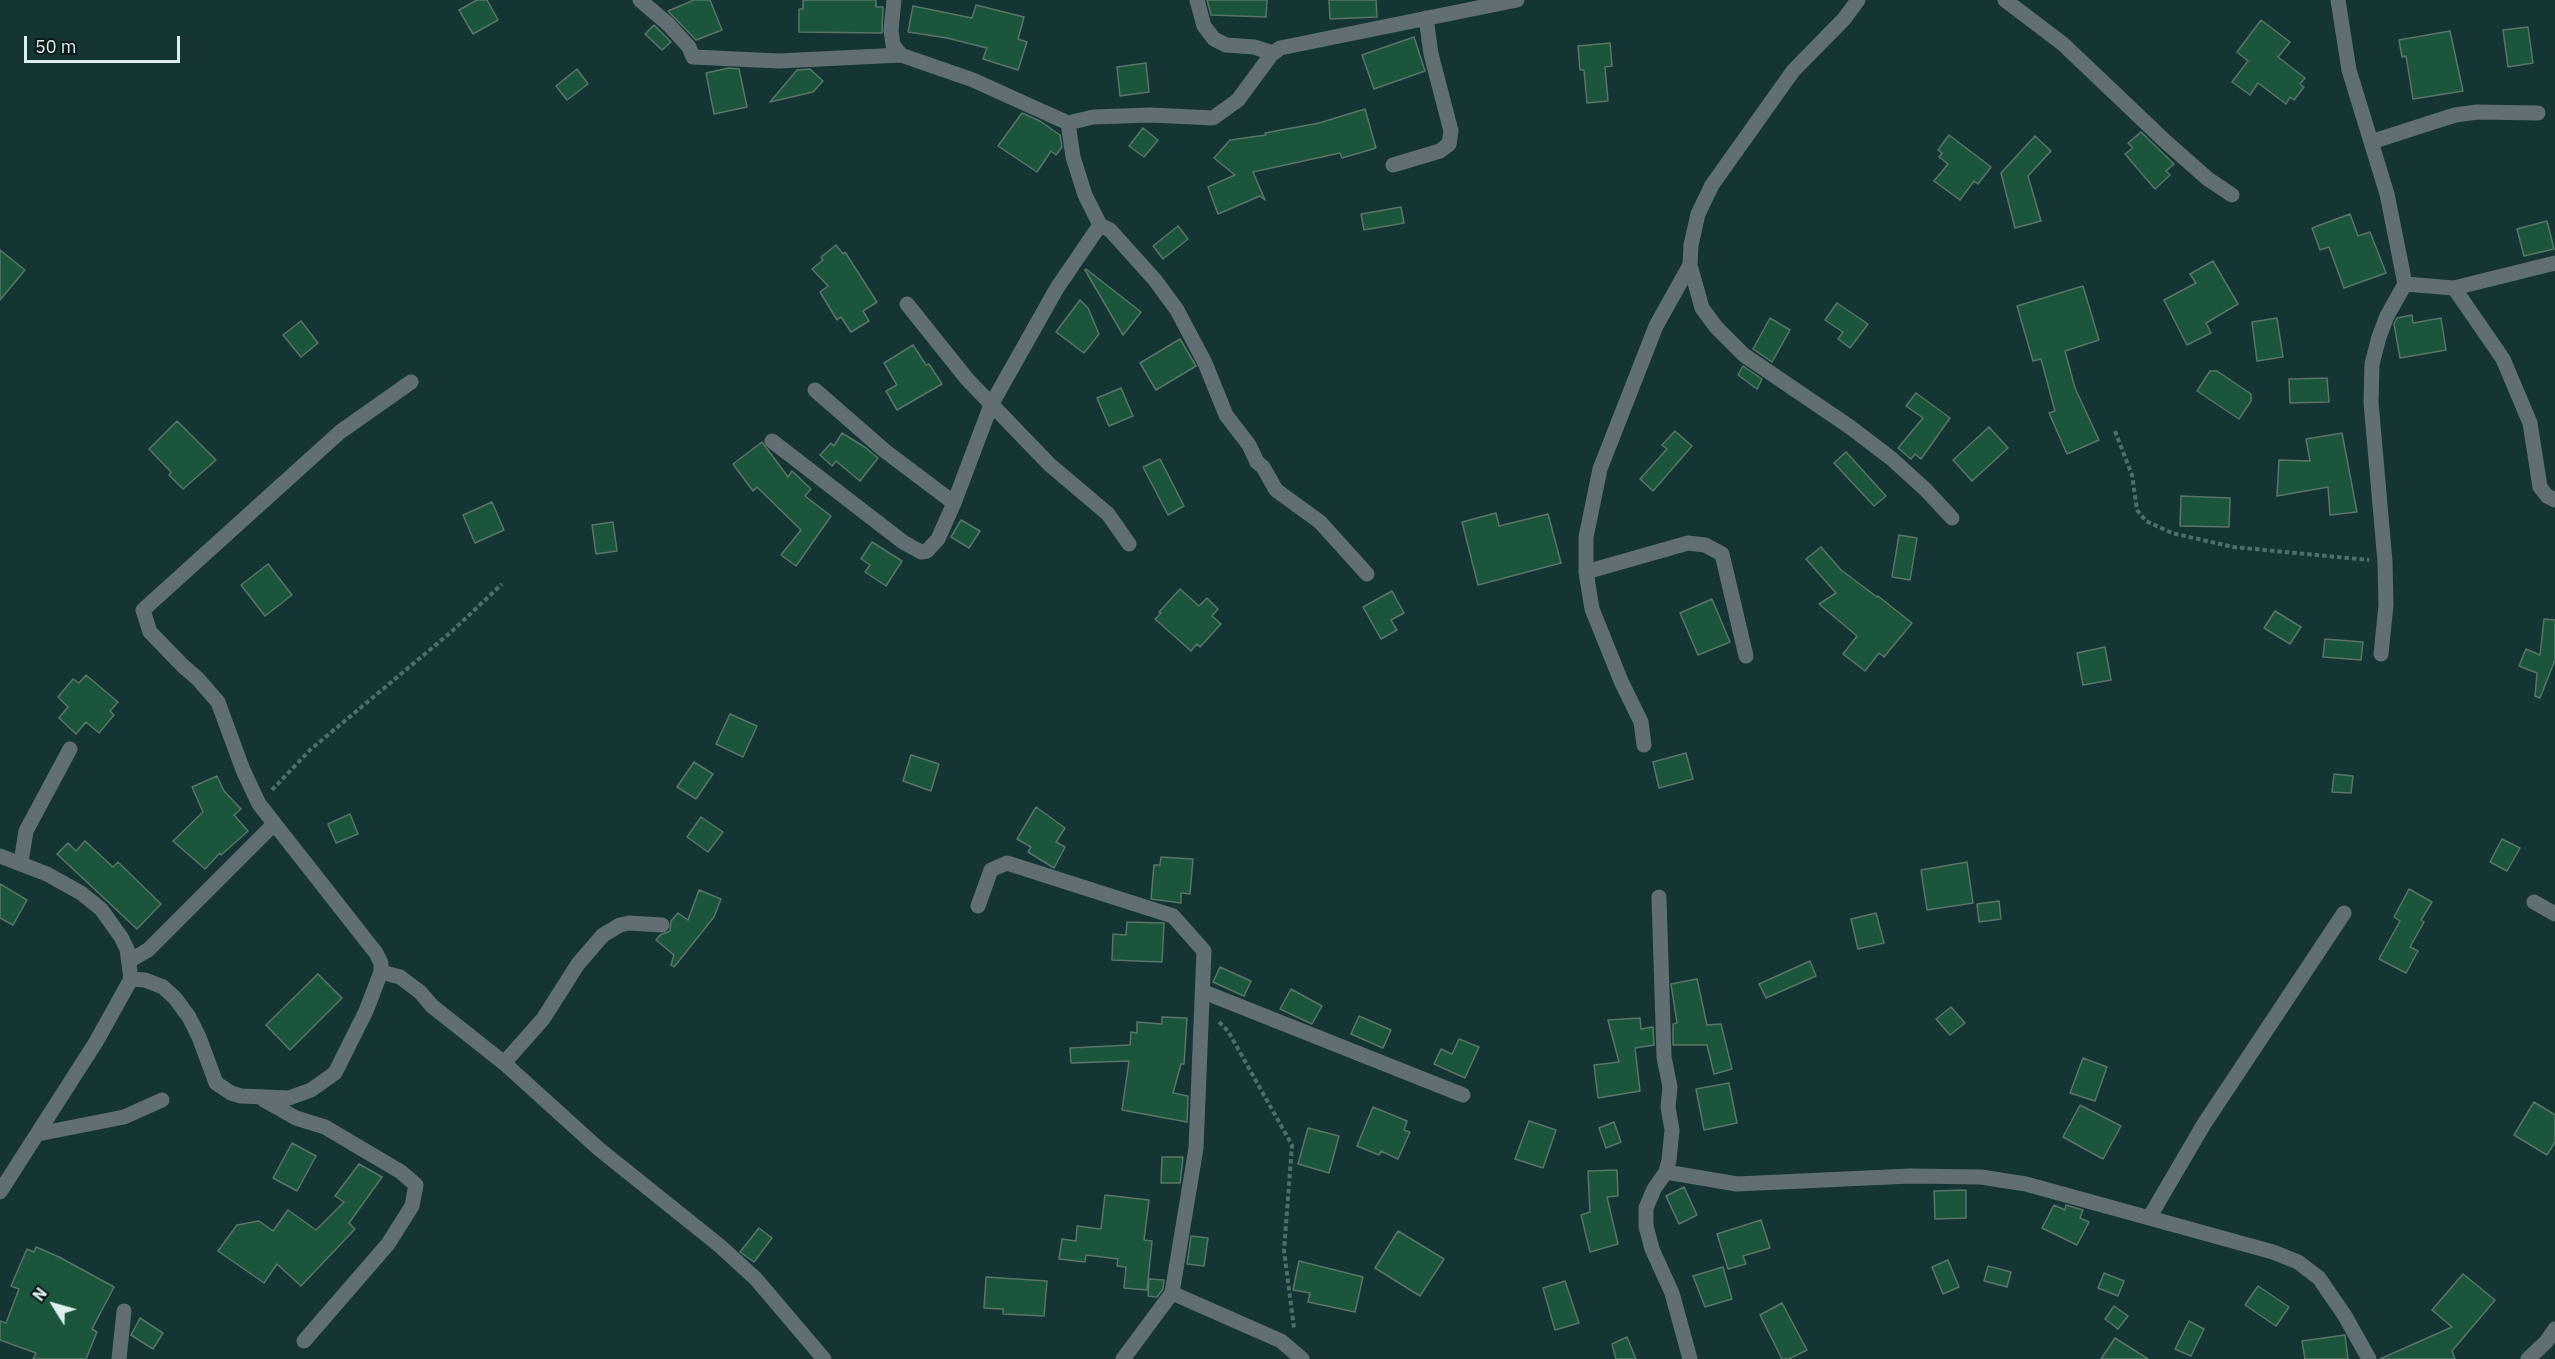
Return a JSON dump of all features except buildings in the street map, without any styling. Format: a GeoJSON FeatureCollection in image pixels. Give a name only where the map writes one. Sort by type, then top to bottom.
{"type":"FeatureCollection","features":[{"type":"Feature","properties":{"kind":"street"},"geometry":{"type":"LineString","coordinates":[[640,0],[679,35],[693,57],[779,61],[901,55],[974,80],[1068,123],[1093,117],[1151,115],[1213,118],[1238,100],[1273,52],[1284,46],[1315,42],[1426,18],[1457,5],[1517,0]]}},
{"type":"Feature","properties":{"kind":"street"},"geometry":{"type":"LineString","coordinates":[[894,0],[891,30],[893,45],[901,55]]}},
{"type":"Feature","properties":{"kind":"street"},"geometry":{"type":"LineString","coordinates":[[1197,0],[1204,26],[1214,39],[1226,45],[1254,47],[1273,52]]}},
{"type":"Feature","properties":{"kind":"street"},"geometry":{"type":"LineString","coordinates":[[1858,0],[1844,19],[1793,71],[1712,185],[1698,214],[1691,245],[1690,265],[1702,308],[1732,344],[1753,362],[1850,427],[1892,459],[1952,518]]}},
{"type":"Feature","properties":{"kind":"street"},"geometry":{"type":"LineString","coordinates":[[2005,0],[2063,44],[2166,142],[2208,179],[2232,195]]}},
{"type":"Feature","properties":{"kind":"street"},"geometry":{"type":"LineString","coordinates":[[2338,0],[2349,70],[2387,194],[2405,284],[2387,316],[2372,364],[2371,402],[2385,562],[2386,604],[2381,654]]}},
{"type":"Feature","properties":{"kind":"street"},"geometry":{"type":"LineString","coordinates":[[1393,165],[1440,151],[1449,144],[1451,130],[1431,54],[1426,18]]}},
{"type":"Feature","properties":{"kind":"street"},"geometry":{"type":"LineString","coordinates":[[2371,142],[2455,115],[2477,112],[2538,113]]}},
{"type":"Feature","properties":{"kind":"street"},"geometry":{"type":"LineString","coordinates":[[1068,123],[1073,157],[1085,195],[1100,225],[1110,230],[1125,246],[1155,280],[1177,310],[1205,363],[1226,415],[1249,445],[1257,462],[1263,467],[1276,490],[1320,522],[1368,574]]}},
{"type":"Feature","properties":{"kind":"street"},"geometry":{"type":"LineString","coordinates":[[772,441],[903,542],[921,552],[927,551],[938,539],[992,405],[1045,308],[1100,225]]}},
{"type":"Feature","properties":{"kind":"street"},"geometry":{"type":"LineString","coordinates":[[2405,284],[2454,288],[2555,263]]}},
{"type":"Feature","properties":{"kind":"street"},"geometry":{"type":"LineString","coordinates":[[1644,745],[1641,722],[1598,628],[1588,593],[1586,537],[1600,469],[1656,326],[1690,265]]}},
{"type":"Feature","properties":{"kind":"street"},"geometry":{"type":"LineString","coordinates":[[2454,288],[2503,359],[2530,423],[2540,487],[2547,496],[2555,500]]}},
{"type":"Feature","properties":{"kind":"street"},"geometry":{"type":"LineString","coordinates":[[907,304],[992,405],[1050,465],[1108,514],[1129,544]]}},
{"type":"Feature","properties":{"kind":"street"},"geometry":{"type":"LineString","coordinates":[[131,979],[145,980],[163,987],[175,998],[189,1017],[199,1037],[216,1083],[231,1093],[261,1098],[289,1098],[311,1090],[335,1073],[366,1011],[381,972],[381,963],[368,940],[332,899],[259,804],[243,770],[218,702],[211,692],[150,632],[143,610],[340,432],[411,382]]}},
{"type":"Feature","properties":{"kind":"street"},"geometry":{"type":"LineString","coordinates":[[815,390],[885,451],[954,503]]}},
{"type":"Feature","properties":{"kind":"street"},"geometry":{"type":"LineString","coordinates":[[1586,572],[1688,543],[1705,545],[1722,554],[1746,656]]}},
{"type":"Feature","properties":{"kind":"street"},"geometry":{"type":"LineString","coordinates":[[21,862],[26,831],[70,749]]}},
{"type":"Feature","properties":{"kind":"street"},"geometry":{"type":"LineString","coordinates":[[129,961],[148,950],[274,824]]}},
{"type":"Feature","properties":{"kind":"street"},"geometry":{"type":"LineString","coordinates":[[0,856],[21,862],[47,874],[81,893],[101,909],[121,937],[129,961],[131,979],[108,1022],[0,1192]]}},
{"type":"Feature","properties":{"kind":"street"},"geometry":{"type":"LineString","coordinates":[[978,906],[991,870],[1008,863],[1173,916],[1204,951],[1196,1148],[1172,1293],[1122,1359]]}},
{"type":"Feature","properties":{"kind":"street"},"geometry":{"type":"LineString","coordinates":[[1659,897],[1664,1057],[1670,1087],[1668,1107],[1672,1130],[1666,1172],[1654,1189],[1646,1208],[1646,1226],[1652,1249],[1672,1293],[1690,1359]]}},
{"type":"Feature","properties":{"kind":"street"},"geometry":{"type":"LineString","coordinates":[[2534,902],[2555,914]]}},
{"type":"Feature","properties":{"kind":"street"},"geometry":{"type":"LineString","coordinates":[[2149,1218],[2204,1124],[2344,913]]}},
{"type":"Feature","properties":{"kind":"street"},"geometry":{"type":"LineString","coordinates":[[504,1063],[543,1019],[578,964],[603,935],[620,925],[629,923],[662,925]]}},
{"type":"Feature","properties":{"kind":"street"},"geometry":{"type":"LineString","coordinates":[[381,972],[400,977],[420,992],[432,1006],[504,1063],[573,1127],[720,1246],[756,1279],[824,1359]]}},
{"type":"Feature","properties":{"kind":"street"},"geometry":{"type":"LineString","coordinates":[[1204,992],[1463,1095]]}},
{"type":"Feature","properties":{"kind":"street"},"geometry":{"type":"LineString","coordinates":[[261,1098],[296,1118],[325,1127],[401,1172],[416,1185],[412,1206],[387,1244],[304,1341]]}},
{"type":"Feature","properties":{"kind":"street"},"geometry":{"type":"LineString","coordinates":[[38,1134],[124,1118],[162,1100]]}},
{"type":"Feature","properties":{"kind":"street"},"geometry":{"type":"LineString","coordinates":[[1666,1172],[1737,1184],[1910,1176],[1981,1177],[2026,1184],[2273,1252],[2298,1262],[2319,1278],[2345,1316],[2369,1359]]}},
{"type":"Feature","properties":{"kind":"street"},"geometry":{"type":"LineString","coordinates":[[1172,1293],[1281,1341],[1301,1358]]}},
{"type":"Feature","properties":{"kind":"street"},"geometry":{"type":"LineString","coordinates":[[119,1359],[124,1311]]}},
{"type":"Feature","properties":{"kind":"street"},"geometry":{"type":"LineString","coordinates":[[2528,1359],[2546,1342],[2555,1329]]}},
{"type":"Feature","properties":{"kind":"path"},"geometry":{"type":"LineString","coordinates":[[2115,431],[2132,475],[2136,510],[2146,521],[2172,533],[2222,545],[2385,562]]}},
{"type":"Feature","properties":{"kind":"path"},"geometry":{"type":"LineString","coordinates":[[259,804],[310,750],[450,633],[502,584]]}},
{"type":"Feature","properties":{"kind":"path"},"geometry":{"type":"LineString","coordinates":[[1203,1010],[1228,1031],[1291,1141],[1293,1150],[1284,1251],[1288,1294],[1301,1358]]}}]}
